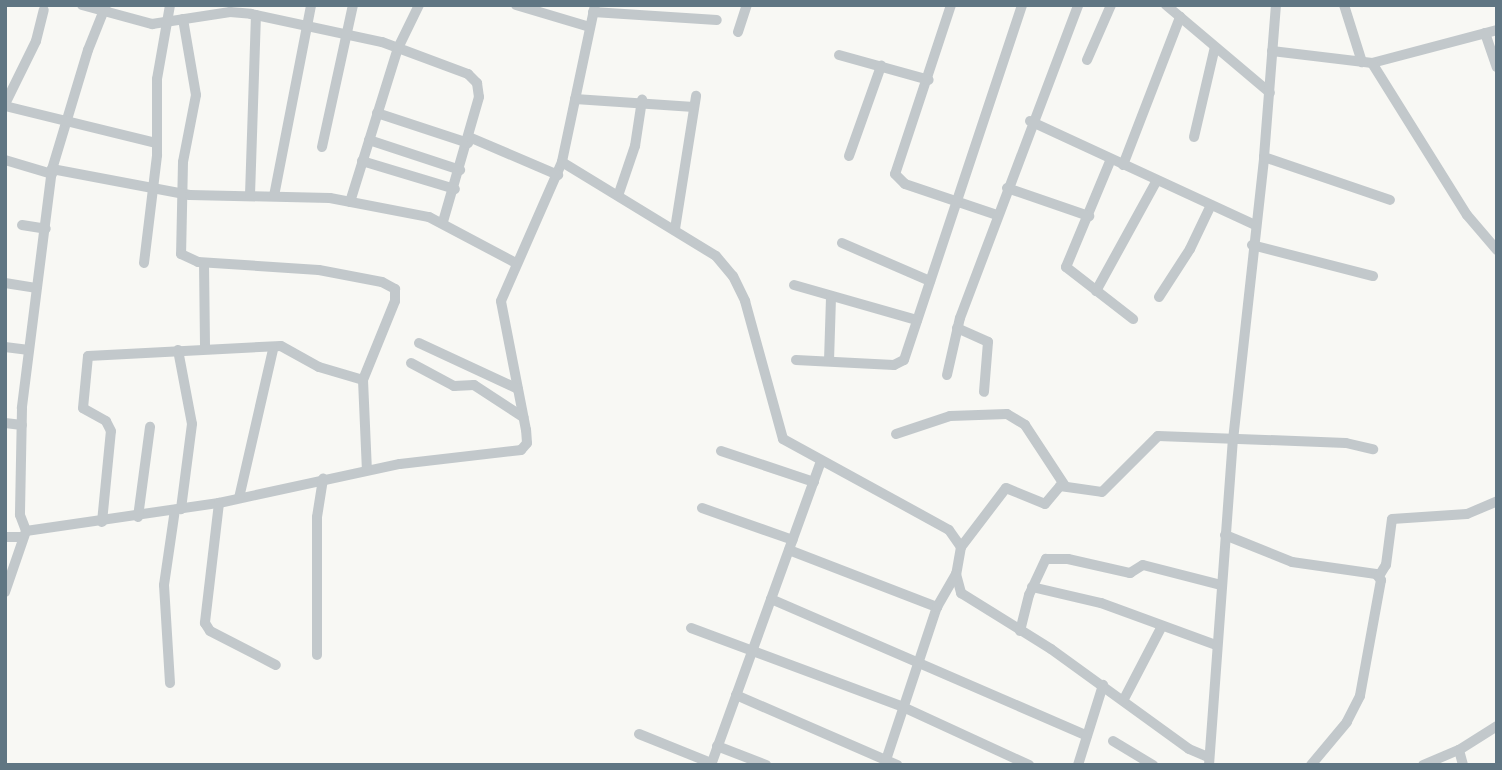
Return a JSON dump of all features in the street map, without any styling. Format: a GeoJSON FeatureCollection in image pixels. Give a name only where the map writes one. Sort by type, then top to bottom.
{"type":"FeatureCollection","features":[{"type":"Feature","properties":{"kind":"street"},"geometry":{"type":"LineString","coordinates":[[82,5],[105,9],[142,23],[183,19],[202,11],[263,12],[398,48],[473,77],[479,97],[455,190],[443,222]]}},
{"type":"Feature","properties":{"kind":"street"},"geometry":{"type":"LineString","coordinates":[[144,263],[153,190],[155,99],[170,5]]}},
{"type":"Feature","properties":{"kind":"street"},"geometry":{"type":"LineString","coordinates":[[274,196],[310,26],[311,5]]}},
{"type":"Feature","properties":{"kind":"street"},"geometry":{"type":"LineString","coordinates":[[323,148],[350,35],[353,5]]}},
{"type":"Feature","properties":{"kind":"street"},"geometry":{"type":"LineString","coordinates":[[350,202],[398,48],[419,5]]}},
{"type":"Feature","properties":{"kind":"street"},"geometry":{"type":"LineString","coordinates":[[516,5],[590,27]]}},
{"type":"Feature","properties":{"kind":"street"},"geometry":{"type":"LineString","coordinates":[[738,32],[747,5]]}},
{"type":"Feature","properties":{"kind":"street"},"geometry":{"type":"LineString","coordinates":[[951,5],[929,80],[895,174],[905,184],[960,200],[996,215]]}},
{"type":"Feature","properties":{"kind":"street"},"geometry":{"type":"LineString","coordinates":[[796,360],[900,364],[960,200],[1022,5]]}},
{"type":"Feature","properties":{"kind":"street"},"geometry":{"type":"LineString","coordinates":[[947,374],[957,328],[996,215],[1030,121],[1078,5]]}},
{"type":"Feature","properties":{"kind":"street"},"geometry":{"type":"LineString","coordinates":[[1087,60],[1111,5]]}},
{"type":"Feature","properties":{"kind":"street"},"geometry":{"type":"LineString","coordinates":[[1166,5],[1270,93]]}},
{"type":"Feature","properties":{"kind":"street"},"geometry":{"type":"LineString","coordinates":[[956,574],[961,593],[1104,685],[1189,749],[1211,762],[1216,645],[1233,440],[1252,245],[1264,157],[1276,5]]}},
{"type":"Feature","properties":{"kind":"street"},"geometry":{"type":"LineString","coordinates":[[1344,5],[1367,63],[1460,205],[1497,250]]}},
{"type":"Feature","properties":{"kind":"street"},"geometry":{"type":"LineString","coordinates":[[5,592],[24,534],[20,515],[22,425],[36,288],[52,172],[64,123],[105,9]]}},
{"type":"Feature","properties":{"kind":"street"},"geometry":{"type":"LineString","coordinates":[[5,537],[219,503],[367,470],[521,450],[527,443],[501,300],[558,175],[594,9],[717,20]]}},
{"type":"Feature","properties":{"kind":"street"},"geometry":{"type":"LineString","coordinates":[[44,10],[36,41],[5,105],[64,123],[156,143]]}},
{"type":"Feature","properties":{"kind":"street"},"geometry":{"type":"LineString","coordinates":[[250,195],[263,12]]}},
{"type":"Feature","properties":{"kind":"street"},"geometry":{"type":"LineString","coordinates":[[1123,165],[1180,17]]}},
{"type":"Feature","properties":{"kind":"street"},"geometry":{"type":"LineString","coordinates":[[183,19],[196,95],[184,150],[181,254],[204,263],[319,270],[390,285],[394,300],[363,380],[367,470]]}},
{"type":"Feature","properties":{"kind":"street"},"geometry":{"type":"LineString","coordinates":[[1272,51],[1367,63],[1497,30]]}},
{"type":"Feature","properties":{"kind":"street"},"geometry":{"type":"LineString","coordinates":[[1485,33],[1497,67]]}},
{"type":"Feature","properties":{"kind":"street"},"geometry":{"type":"LineString","coordinates":[[1194,136],[1215,47]]}},
{"type":"Feature","properties":{"kind":"street"},"geometry":{"type":"LineString","coordinates":[[839,55],[929,80]]}},
{"type":"Feature","properties":{"kind":"street"},"geometry":{"type":"LineString","coordinates":[[849,156],[881,66]]}},
{"type":"Feature","properties":{"kind":"street"},"geometry":{"type":"LineString","coordinates":[[575,99],[695,101],[675,229]]}},
{"type":"Feature","properties":{"kind":"street"},"geometry":{"type":"LineString","coordinates":[[619,193],[633,153],[642,100]]}},
{"type":"Feature","properties":{"kind":"street"},"geometry":{"type":"LineString","coordinates":[[377,113],[468,140],[558,175]]}},
{"type":"Feature","properties":{"kind":"street"},"geometry":{"type":"LineString","coordinates":[[1030,121],[1210,207],[1255,225]]}},
{"type":"Feature","properties":{"kind":"street"},"geometry":{"type":"LineString","coordinates":[[369,140],[460,170]]}},
{"type":"Feature","properties":{"kind":"street"},"geometry":{"type":"LineString","coordinates":[[1264,157],[1390,200]]}},
{"type":"Feature","properties":{"kind":"street"},"geometry":{"type":"LineString","coordinates":[[1111,159],[1066,267],[1133,319]]}},
{"type":"Feature","properties":{"kind":"street"},"geometry":{"type":"LineString","coordinates":[[5,160],[52,172],[183,194],[274,196],[350,202],[443,222],[516,263]]}},
{"type":"Feature","properties":{"kind":"street"},"geometry":{"type":"LineString","coordinates":[[362,161],[455,190]]}},
{"type":"Feature","properties":{"kind":"street"},"geometry":{"type":"LineString","coordinates":[[562,162],[619,193],[716,256],[733,276],[751,323],[783,439],[949,530],[961,547]]}},
{"type":"Feature","properties":{"kind":"street"},"geometry":{"type":"LineString","coordinates":[[1096,290],[1156,182]]}},
{"type":"Feature","properties":{"kind":"street"},"geometry":{"type":"LineString","coordinates":[[1007,187],[1089,216]]}},
{"type":"Feature","properties":{"kind":"street"},"geometry":{"type":"LineString","coordinates":[[1159,297],[1190,249],[1210,207]]}},
{"type":"Feature","properties":{"kind":"street"},"geometry":{"type":"LineString","coordinates":[[22,225],[46,229]]}},
{"type":"Feature","properties":{"kind":"street"},"geometry":{"type":"LineString","coordinates":[[842,243],[930,282]]}},
{"type":"Feature","properties":{"kind":"street"},"geometry":{"type":"LineString","coordinates":[[1252,245],[1373,276]]}},
{"type":"Feature","properties":{"kind":"street"},"geometry":{"type":"LineString","coordinates":[[204,263],[205,348]]}},
{"type":"Feature","properties":{"kind":"street"},"geometry":{"type":"LineString","coordinates":[[5,283],[36,288]]}},
{"type":"Feature","properties":{"kind":"street"},"geometry":{"type":"LineString","coordinates":[[794,285],[917,320]]}},
{"type":"Feature","properties":{"kind":"street"},"geometry":{"type":"LineString","coordinates":[[829,361],[831,296]]}},
{"type":"Feature","properties":{"kind":"street"},"geometry":{"type":"LineString","coordinates":[[957,328],[988,342],[984,392]]}},
{"type":"Feature","properties":{"kind":"street"},"geometry":{"type":"LineString","coordinates":[[419,343],[518,389]]}},
{"type":"Feature","properties":{"kind":"street"},"geometry":{"type":"LineString","coordinates":[[102,522],[111,430],[106,421],[83,408],[89,356],[205,348],[273,350],[281,346],[318,367],[363,380]]}},
{"type":"Feature","properties":{"kind":"street"},"geometry":{"type":"LineString","coordinates":[[5,347],[29,350]]}},
{"type":"Feature","properties":{"kind":"street"},"geometry":{"type":"LineString","coordinates":[[239,498],[273,350]]}},
{"type":"Feature","properties":{"kind":"street"},"geometry":{"type":"LineString","coordinates":[[170,683],[164,585],[192,424],[178,351]]}},
{"type":"Feature","properties":{"kind":"street"},"geometry":{"type":"LineString","coordinates":[[411,363],[454,386],[474,385],[523,416]]}},
{"type":"Feature","properties":{"kind":"street"},"geometry":{"type":"LineString","coordinates":[[896,434],[950,416],[1007,414],[1025,425],[1065,486],[1095,493],[1108,490],[1158,436],[1346,443],[1373,449]]}},
{"type":"Feature","properties":{"kind":"street"},"geometry":{"type":"LineString","coordinates":[[5,423],[22,425]]}},
{"type":"Feature","properties":{"kind":"street"},"geometry":{"type":"LineString","coordinates":[[138,517],[150,427]]}},
{"type":"Feature","properties":{"kind":"street"},"geometry":{"type":"LineString","coordinates":[[721,451],[814,482]]}},
{"type":"Feature","properties":{"kind":"street"},"geometry":{"type":"LineString","coordinates":[[639,734],[711,764],[821,461]]}},
{"type":"Feature","properties":{"kind":"street"},"geometry":{"type":"LineString","coordinates":[[317,655],[317,517],[323,478]]}},
{"type":"Feature","properties":{"kind":"street"},"geometry":{"type":"LineString","coordinates":[[736,695],[892,762],[903,707],[937,607],[956,574],[961,547],[1006,488],[1045,504],[1065,486]]}},
{"type":"Feature","properties":{"kind":"street"},"geometry":{"type":"LineString","coordinates":[[1311,765],[1347,722],[1360,696],[1392,519],[1467,514],[1497,501]]}},
{"type":"Feature","properties":{"kind":"street"},"geometry":{"type":"LineString","coordinates":[[219,503],[205,623],[210,631],[276,666]]}},
{"type":"Feature","properties":{"kind":"street"},"geometry":{"type":"LineString","coordinates":[[702,508],[937,607]]}},
{"type":"Feature","properties":{"kind":"street"},"geometry":{"type":"LineString","coordinates":[[1225,535],[1292,562],[1380,576]]}},
{"type":"Feature","properties":{"kind":"street"},"geometry":{"type":"LineString","coordinates":[[1020,631],[1032,587],[1042,563],[1052,558],[1130,573],[1143,565],[1221,585]]}},
{"type":"Feature","properties":{"kind":"street"},"geometry":{"type":"LineString","coordinates":[[1032,587],[1101,603],[1216,645]]}},
{"type":"Feature","properties":{"kind":"street"},"geometry":{"type":"LineString","coordinates":[[771,599],[919,660],[1087,736]]}},
{"type":"Feature","properties":{"kind":"street"},"geometry":{"type":"LineString","coordinates":[[1124,699],[1162,626]]}},
{"type":"Feature","properties":{"kind":"street"},"geometry":{"type":"LineString","coordinates":[[691,628],[903,707],[1029,765]]}},
{"type":"Feature","properties":{"kind":"street"},"geometry":{"type":"LineString","coordinates":[[1077,765],[1104,685]]}},
{"type":"Feature","properties":{"kind":"street"},"geometry":{"type":"LineString","coordinates":[[1423,765],[1460,750],[1497,726]]}},
{"type":"Feature","properties":{"kind":"street"},"geometry":{"type":"LineString","coordinates":[[1113,741],[1153,765]]}},
{"type":"Feature","properties":{"kind":"street"},"geometry":{"type":"LineString","coordinates":[[718,746],[766,765]]}},
{"type":"Feature","properties":{"kind":"street"},"geometry":{"type":"LineString","coordinates":[[1460,750],[1463,765]]}},
{"type":"Feature","properties":{"kind":"street"},"geometry":{"type":"LineString","coordinates":[[862,765],[867,752]]}}]}
